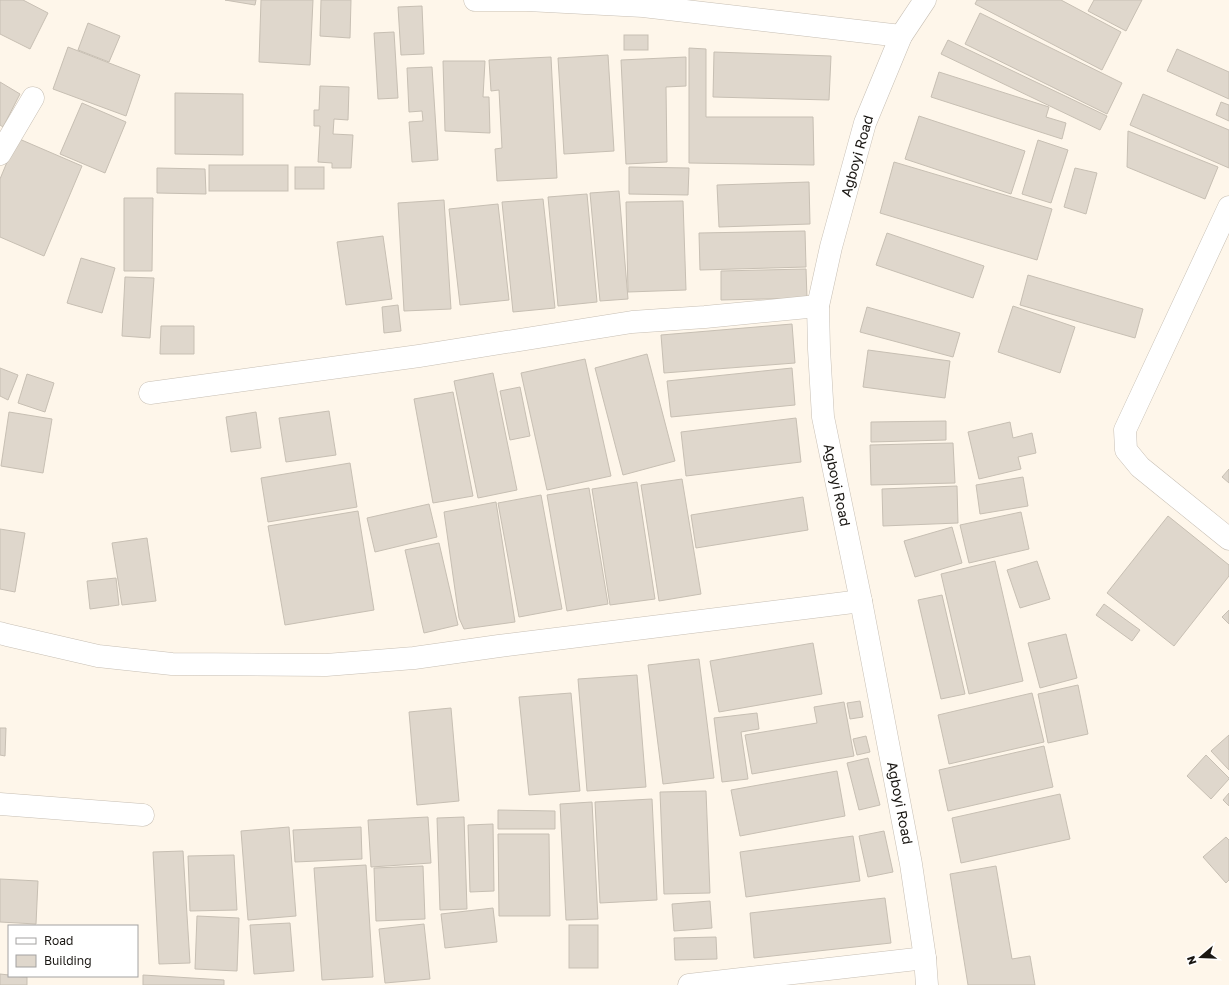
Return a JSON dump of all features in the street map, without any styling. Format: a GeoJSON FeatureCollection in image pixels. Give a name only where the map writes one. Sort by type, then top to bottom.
{"type":"FeatureCollection","features":[{"type":"Feature","properties":{"kind":"street"},"geometry":{"type":"LineString","coordinates":[[474,0],[599,2],[901,36]]}},
{"type":"Feature","properties":{"kind":"street","name":"Agboyi Road"},"geometry":{"type":"LineString","coordinates":[[926,0],[901,36],[865,123],[831,247],[818,306],[823,417],[861,601],[911,864],[925,958],[927,985]]}},
{"type":"Feature","properties":{"kind":"street"},"geometry":{"type":"LineString","coordinates":[[0,154],[33,98]]}},
{"type":"Feature","properties":{"kind":"street"},"geometry":{"type":"LineString","coordinates":[[1229,207],[1125,430],[1126,450],[1140,467],[1229,539]]}},
{"type":"Feature","properties":{"kind":"street"},"geometry":{"type":"LineString","coordinates":[[150,393],[420,356],[632,322],[705,317],[818,306]]}},
{"type":"Feature","properties":{"kind":"street"},"geometry":{"type":"LineString","coordinates":[[0,633],[98,656],[172,664],[326,665],[414,658],[861,601]]}},
{"type":"Feature","properties":{"kind":"street"},"geometry":{"type":"LineString","coordinates":[[0,804],[142,815]]}},
{"type":"Feature","properties":{"kind":"street"},"geometry":{"type":"LineString","coordinates":[[689,985],[925,958]]}},
{"type":"Feature","properties":{"kind":"building"},"geometry":{"type":"Polygon","coordinates":[[[0,0],[23,0],[48,13],[30,49],[0,34],[0,0]]]}},
{"type":"Feature","properties":{"kind":"building"},"geometry":{"type":"Polygon","coordinates":[[[225,0],[256,0],[255,5],[225,0]]]}},
{"type":"Feature","properties":{"kind":"building"},"geometry":{"type":"Polygon","coordinates":[[[261,0],[313,0],[310,65],[259,62],[261,0]]]}},
{"type":"Feature","properties":{"kind":"building"},"geometry":{"type":"Polygon","coordinates":[[[321,0],[351,0],[350,38],[320,36],[321,0]]]}},
{"type":"Feature","properties":{"kind":"building"},"geometry":{"type":"Polygon","coordinates":[[[977,0],[1061,0],[1121,32],[1102,70],[975,4],[977,0]]]}},
{"type":"Feature","properties":{"kind":"building"},"geometry":{"type":"Polygon","coordinates":[[[1094,0],[1142,0],[1126,31],[1088,11],[1094,0]]]}},
{"type":"Feature","properties":{"kind":"building"},"geometry":{"type":"Polygon","coordinates":[[[422,6],[424,54],[401,55],[398,7],[422,6]]]}},
{"type":"Feature","properties":{"kind":"building"},"geometry":{"type":"Polygon","coordinates":[[[980,13],[1122,83],[1107,114],[965,44],[980,13]]]}},
{"type":"Feature","properties":{"kind":"building"},"geometry":{"type":"Polygon","coordinates":[[[88,23],[120,36],[109,62],[78,50],[88,23]]]}},
{"type":"Feature","properties":{"kind":"building"},"geometry":{"type":"Polygon","coordinates":[[[394,32],[398,98],[378,99],[374,33],[394,32]]]}},
{"type":"Feature","properties":{"kind":"building"},"geometry":{"type":"Polygon","coordinates":[[[624,35],[648,35],[648,50],[624,50],[624,35]]]}},
{"type":"Feature","properties":{"kind":"building"},"geometry":{"type":"Polygon","coordinates":[[[948,40],[1107,116],[1100,130],[941,54],[948,40]]]}},
{"type":"Feature","properties":{"kind":"building"},"geometry":{"type":"Polygon","coordinates":[[[68,47],[140,75],[126,116],[53,89],[68,47]]]}},
{"type":"Feature","properties":{"kind":"building"},"geometry":{"type":"Polygon","coordinates":[[[689,48],[706,49],[706,117],[813,117],[814,165],[689,163],[689,48]]]}},
{"type":"Feature","properties":{"kind":"building"},"geometry":{"type":"Polygon","coordinates":[[[1177,49],[1229,72],[1229,99],[1167,71],[1177,49]]]}},
{"type":"Feature","properties":{"kind":"building"},"geometry":{"type":"Polygon","coordinates":[[[714,52],[831,56],[829,100],[713,97],[714,52]]]}},
{"type":"Feature","properties":{"kind":"building"},"geometry":{"type":"Polygon","coordinates":[[[608,55],[614,151],[564,154],[558,58],[608,55]]]}},
{"type":"Feature","properties":{"kind":"building"},"geometry":{"type":"Polygon","coordinates":[[[551,57],[557,178],[497,181],[495,149],[502,148],[499,90],[491,91],[489,60],[551,57]]]}},
{"type":"Feature","properties":{"kind":"building"},"geometry":{"type":"Polygon","coordinates":[[[686,57],[686,86],[666,87],[667,162],[626,164],[621,60],[686,57]]]}},
{"type":"Feature","properties":{"kind":"building"},"geometry":{"type":"Polygon","coordinates":[[[443,61],[485,61],[483,97],[489,97],[490,133],[445,131],[443,61]]]}},
{"type":"Feature","properties":{"kind":"building"},"geometry":{"type":"Polygon","coordinates":[[[432,67],[438,160],[412,162],[409,122],[423,121],[422,111],[409,112],[407,68],[432,67]]]}},
{"type":"Feature","properties":{"kind":"building"},"geometry":{"type":"Polygon","coordinates":[[[939,72],[1049,107],[1046,117],[1066,123],[1062,139],[931,97],[939,72]]]}},
{"type":"Feature","properties":{"kind":"building"},"geometry":{"type":"Polygon","coordinates":[[[0,82],[20,94],[3,127],[0,125],[0,82]]]}},
{"type":"Feature","properties":{"kind":"building"},"geometry":{"type":"Polygon","coordinates":[[[320,86],[349,87],[348,120],[334,119],[333,134],[353,135],[351,168],[332,168],[332,163],[318,162],[320,126],[314,126],[314,110],[319,110],[320,86]]]}},
{"type":"Feature","properties":{"kind":"building"},"geometry":{"type":"Polygon","coordinates":[[[175,93],[243,94],[243,155],[175,154],[175,93]]]}},
{"type":"Feature","properties":{"kind":"building"},"geometry":{"type":"Polygon","coordinates":[[[1143,94],[1229,130],[1229,168],[1130,125],[1143,94]]]}},
{"type":"Feature","properties":{"kind":"building"},"geometry":{"type":"Polygon","coordinates":[[[1221,102],[1229,105],[1229,121],[1216,115],[1221,102]]]}},
{"type":"Feature","properties":{"kind":"building"},"geometry":{"type":"Polygon","coordinates":[[[82,103],[126,122],[105,173],[60,154],[82,103]]]}},
{"type":"Feature","properties":{"kind":"building"},"geometry":{"type":"Polygon","coordinates":[[[919,116],[1025,151],[1011,194],[905,159],[919,116]]]}},
{"type":"Feature","properties":{"kind":"building"},"geometry":{"type":"Polygon","coordinates":[[[1128,131],[1218,167],[1205,199],[1127,167],[1128,131]]]}},
{"type":"Feature","properties":{"kind":"building"},"geometry":{"type":"Polygon","coordinates":[[[17,138],[82,166],[44,256],[0,237],[0,179],[17,138]]]}},
{"type":"Feature","properties":{"kind":"building"},"geometry":{"type":"Polygon","coordinates":[[[1038,140],[1068,150],[1051,203],[1022,194],[1038,140]]]}},
{"type":"Feature","properties":{"kind":"building"},"geometry":{"type":"Polygon","coordinates":[[[894,162],[1052,209],[1037,260],[880,213],[894,162]]]}},
{"type":"Feature","properties":{"kind":"building"},"geometry":{"type":"Polygon","coordinates":[[[209,165],[288,165],[288,191],[209,191],[209,165]]]}},
{"type":"Feature","properties":{"kind":"building"},"geometry":{"type":"Polygon","coordinates":[[[295,167],[324,167],[324,189],[295,189],[295,167]]]}},
{"type":"Feature","properties":{"kind":"building"},"geometry":{"type":"Polygon","coordinates":[[[629,167],[689,168],[688,195],[629,194],[629,167]]]}},
{"type":"Feature","properties":{"kind":"building"},"geometry":{"type":"Polygon","coordinates":[[[157,168],[205,169],[206,194],[157,193],[157,168]]]}},
{"type":"Feature","properties":{"kind":"building"},"geometry":{"type":"Polygon","coordinates":[[[1075,168],[1097,173],[1086,214],[1064,207],[1075,168]]]}},
{"type":"Feature","properties":{"kind":"building"},"geometry":{"type":"Polygon","coordinates":[[[809,182],[810,224],[719,227],[717,185],[809,182]]]}},
{"type":"Feature","properties":{"kind":"building"},"geometry":{"type":"Polygon","coordinates":[[[619,191],[628,299],[600,301],[590,193],[619,191]]]}},
{"type":"Feature","properties":{"kind":"building"},"geometry":{"type":"Polygon","coordinates":[[[587,194],[597,302],[558,306],[548,197],[587,194]]]}},
{"type":"Feature","properties":{"kind":"building"},"geometry":{"type":"Polygon","coordinates":[[[124,198],[153,198],[152,271],[124,271],[124,198]]]}},
{"type":"Feature","properties":{"kind":"building"},"geometry":{"type":"Polygon","coordinates":[[[543,199],[555,308],[513,312],[502,202],[543,199]]]}},
{"type":"Feature","properties":{"kind":"building"},"geometry":{"type":"Polygon","coordinates":[[[444,200],[451,309],[404,311],[398,203],[444,200]]]}},
{"type":"Feature","properties":{"kind":"building"},"geometry":{"type":"Polygon","coordinates":[[[683,201],[686,290],[628,292],[626,202],[683,201]]]}},
{"type":"Feature","properties":{"kind":"building"},"geometry":{"type":"Polygon","coordinates":[[[498,204],[509,300],[460,305],[449,209],[498,204]]]}},
{"type":"Feature","properties":{"kind":"building"},"geometry":{"type":"Polygon","coordinates":[[[805,231],[806,267],[700,270],[699,233],[805,231]]]}},
{"type":"Feature","properties":{"kind":"building"},"geometry":{"type":"Polygon","coordinates":[[[887,233],[984,266],[973,298],[876,265],[887,233]]]}},
{"type":"Feature","properties":{"kind":"building"},"geometry":{"type":"Polygon","coordinates":[[[383,236],[392,299],[346,305],[337,242],[383,236]]]}},
{"type":"Feature","properties":{"kind":"building"},"geometry":{"type":"Polygon","coordinates":[[[81,258],[115,268],[102,313],[67,303],[81,258]]]}},
{"type":"Feature","properties":{"kind":"building"},"geometry":{"type":"Polygon","coordinates":[[[806,269],[807,298],[721,300],[721,271],[806,269]]]}},
{"type":"Feature","properties":{"kind":"building"},"geometry":{"type":"Polygon","coordinates":[[[1028,275],[1143,309],[1135,338],[1020,305],[1028,275]]]}},
{"type":"Feature","properties":{"kind":"building"},"geometry":{"type":"Polygon","coordinates":[[[125,277],[154,278],[150,338],[122,336],[125,277]]]}},
{"type":"Feature","properties":{"kind":"building"},"geometry":{"type":"Polygon","coordinates":[[[398,305],[401,331],[384,333],[382,307],[398,305]]]}},
{"type":"Feature","properties":{"kind":"building"},"geometry":{"type":"Polygon","coordinates":[[[1013,306],[1075,327],[1060,373],[998,352],[1013,306]]]}},
{"type":"Feature","properties":{"kind":"building"},"geometry":{"type":"Polygon","coordinates":[[[867,307],[960,333],[953,357],[860,332],[867,307]]]}},
{"type":"Feature","properties":{"kind":"building"},"geometry":{"type":"Polygon","coordinates":[[[792,324],[795,363],[664,373],[661,335],[792,324]]]}},
{"type":"Feature","properties":{"kind":"building"},"geometry":{"type":"Polygon","coordinates":[[[161,326],[194,326],[194,354],[160,354],[161,326]]]}},
{"type":"Feature","properties":{"kind":"building"},"geometry":{"type":"Polygon","coordinates":[[[868,350],[950,361],[945,398],[863,387],[868,350]]]}},
{"type":"Feature","properties":{"kind":"building"},"geometry":{"type":"Polygon","coordinates":[[[647,354],[675,461],[623,475],[595,368],[647,354]]]}},
{"type":"Feature","properties":{"kind":"building"},"geometry":{"type":"Polygon","coordinates":[[[585,359],[611,476],[547,490],[521,373],[585,359]]]}},
{"type":"Feature","properties":{"kind":"building"},"geometry":{"type":"Polygon","coordinates":[[[0,368],[18,375],[8,400],[0,396],[0,368]]]}},
{"type":"Feature","properties":{"kind":"building"},"geometry":{"type":"Polygon","coordinates":[[[792,368],[795,405],[671,417],[667,381],[792,368]]]}},
{"type":"Feature","properties":{"kind":"building"},"geometry":{"type":"Polygon","coordinates":[[[493,373],[517,490],[478,498],[454,381],[493,373]]]}},
{"type":"Feature","properties":{"kind":"building"},"geometry":{"type":"Polygon","coordinates":[[[27,374],[54,383],[45,412],[18,403],[27,374]]]}},
{"type":"Feature","properties":{"kind":"building"},"geometry":{"type":"Polygon","coordinates":[[[520,387],[530,436],[510,440],[500,391],[520,387]]]}},
{"type":"Feature","properties":{"kind":"building"},"geometry":{"type":"Polygon","coordinates":[[[453,392],[473,496],[433,503],[414,399],[453,392]]]}},
{"type":"Feature","properties":{"kind":"building"},"geometry":{"type":"Polygon","coordinates":[[[329,411],[336,455],[286,462],[279,418],[329,411]]]}},
{"type":"Feature","properties":{"kind":"building"},"geometry":{"type":"Polygon","coordinates":[[[9,412],[52,419],[43,473],[1,466],[9,412]]]}},
{"type":"Feature","properties":{"kind":"building"},"geometry":{"type":"Polygon","coordinates":[[[256,412],[261,448],[231,452],[226,417],[256,412]]]}},
{"type":"Feature","properties":{"kind":"building"},"geometry":{"type":"Polygon","coordinates":[[[796,418],[801,462],[686,476],[681,432],[796,418]]]}},
{"type":"Feature","properties":{"kind":"building"},"geometry":{"type":"Polygon","coordinates":[[[946,421],[946,440],[871,442],[871,422],[946,421]]]}},
{"type":"Feature","properties":{"kind":"building"},"geometry":{"type":"Polygon","coordinates":[[[1010,422],[1013,438],[1032,433],[1036,453],[1018,457],[1021,469],[979,479],[968,432],[1010,422]]]}},
{"type":"Feature","properties":{"kind":"building"},"geometry":{"type":"Polygon","coordinates":[[[953,443],[955,483],[871,485],[870,445],[953,443]]]}},
{"type":"Feature","properties":{"kind":"building"},"geometry":{"type":"Polygon","coordinates":[[[350,463],[357,507],[268,522],[261,478],[350,463]]]}},
{"type":"Feature","properties":{"kind":"building"},"geometry":{"type":"Polygon","coordinates":[[[1229,469],[1229,483],[1222,477],[1229,469]]]}},
{"type":"Feature","properties":{"kind":"building"},"geometry":{"type":"Polygon","coordinates":[[[1023,477],[1028,506],[980,514],[976,485],[1023,477]]]}},
{"type":"Feature","properties":{"kind":"building"},"geometry":{"type":"Polygon","coordinates":[[[682,479],[701,594],[659,601],[641,485],[682,479]]]}},
{"type":"Feature","properties":{"kind":"building"},"geometry":{"type":"Polygon","coordinates":[[[637,482],[655,599],[610,605],[592,489],[637,482]]]}},
{"type":"Feature","properties":{"kind":"building"},"geometry":{"type":"Polygon","coordinates":[[[957,486],[958,523],[883,526],[882,489],[957,486]]]}},
{"type":"Feature","properties":{"kind":"building"},"geometry":{"type":"Polygon","coordinates":[[[589,488],[608,604],[567,611],[547,495],[589,488]]]}},
{"type":"Feature","properties":{"kind":"building"},"geometry":{"type":"Polygon","coordinates":[[[541,495],[562,609],[519,617],[498,503],[541,495]]]}},
{"type":"Feature","properties":{"kind":"building"},"geometry":{"type":"Polygon","coordinates":[[[803,497],[808,530],[696,548],[691,515],[803,497]]]}},
{"type":"Feature","properties":{"kind":"building"},"geometry":{"type":"Polygon","coordinates":[[[496,502],[515,622],[464,629],[459,618],[444,512],[496,502]]]}},
{"type":"Feature","properties":{"kind":"building"},"geometry":{"type":"Polygon","coordinates":[[[429,504],[437,537],[375,552],[367,518],[429,504]]]}},
{"type":"Feature","properties":{"kind":"building"},"geometry":{"type":"Polygon","coordinates":[[[358,511],[374,610],[285,625],[268,526],[358,511]]]}},
{"type":"Feature","properties":{"kind":"building"},"geometry":{"type":"Polygon","coordinates":[[[1021,512],[1029,549],[969,563],[960,525],[1021,512]]]}},
{"type":"Feature","properties":{"kind":"building"},"geometry":{"type":"Polygon","coordinates":[[[1168,516],[1229,565],[1229,576],[1174,646],[1107,593],[1168,516]]]}},
{"type":"Feature","properties":{"kind":"building"},"geometry":{"type":"Polygon","coordinates":[[[952,527],[962,563],[915,577],[904,541],[952,527]]]}},
{"type":"Feature","properties":{"kind":"building"},"geometry":{"type":"Polygon","coordinates":[[[0,529],[25,533],[15,592],[0,589],[0,529]]]}},
{"type":"Feature","properties":{"kind":"building"},"geometry":{"type":"Polygon","coordinates":[[[147,538],[156,601],[122,605],[112,543],[147,538]]]}},
{"type":"Feature","properties":{"kind":"building"},"geometry":{"type":"Polygon","coordinates":[[[439,543],[458,625],[424,633],[405,550],[439,543]]]}},
{"type":"Feature","properties":{"kind":"building"},"geometry":{"type":"Polygon","coordinates":[[[995,561],[1023,681],[969,694],[941,574],[995,561]]]}},
{"type":"Feature","properties":{"kind":"building"},"geometry":{"type":"Polygon","coordinates":[[[1037,561],[1050,599],[1020,608],[1007,570],[1037,561]]]}},
{"type":"Feature","properties":{"kind":"building"},"geometry":{"type":"Polygon","coordinates":[[[116,578],[119,605],[90,609],[87,581],[116,578]]]}},
{"type":"Feature","properties":{"kind":"building"},"geometry":{"type":"Polygon","coordinates":[[[942,595],[965,694],[941,699],[918,600],[942,595]]]}},
{"type":"Feature","properties":{"kind":"building"},"geometry":{"type":"Polygon","coordinates":[[[1104,604],[1140,630],[1132,641],[1096,615],[1104,604]]]}},
{"type":"Feature","properties":{"kind":"building"},"geometry":{"type":"Polygon","coordinates":[[[1229,610],[1229,624],[1222,617],[1229,610]]]}},
{"type":"Feature","properties":{"kind":"building"},"geometry":{"type":"Polygon","coordinates":[[[1066,634],[1077,678],[1040,688],[1028,643],[1066,634]]]}},
{"type":"Feature","properties":{"kind":"building"},"geometry":{"type":"Polygon","coordinates":[[[813,643],[822,694],[719,712],[710,661],[813,643]]]}},
{"type":"Feature","properties":{"kind":"building"},"geometry":{"type":"Polygon","coordinates":[[[699,659],[714,778],[663,784],[648,665],[699,659]]]}},
{"type":"Feature","properties":{"kind":"building"},"geometry":{"type":"Polygon","coordinates":[[[637,675],[646,787],[587,791],[578,679],[637,675]]]}},
{"type":"Feature","properties":{"kind":"building"},"geometry":{"type":"Polygon","coordinates":[[[1078,685],[1088,734],[1048,743],[1038,694],[1078,685]]]}},
{"type":"Feature","properties":{"kind":"building"},"geometry":{"type":"Polygon","coordinates":[[[571,693],[580,791],[529,795],[519,697],[571,693]]]}},
{"type":"Feature","properties":{"kind":"building"},"geometry":{"type":"Polygon","coordinates":[[[1032,693],[1044,742],[949,764],[938,715],[1032,693]]]}},
{"type":"Feature","properties":{"kind":"building"},"geometry":{"type":"Polygon","coordinates":[[[860,701],[863,717],[850,719],[847,703],[860,701]]]}},
{"type":"Feature","properties":{"kind":"building"},"geometry":{"type":"Polygon","coordinates":[[[844,702],[854,756],[752,774],[745,735],[817,723],[814,707],[844,702]]]}},
{"type":"Feature","properties":{"kind":"building"},"geometry":{"type":"Polygon","coordinates":[[[451,708],[459,801],[417,805],[409,712],[451,708]]]}},
{"type":"Feature","properties":{"kind":"building"},"geometry":{"type":"Polygon","coordinates":[[[757,713],[759,729],[741,732],[748,779],[722,782],[714,718],[757,713]]]}},
{"type":"Feature","properties":{"kind":"building"},"geometry":{"type":"Polygon","coordinates":[[[0,728],[6,728],[5,756],[0,755],[0,728]]]}},
{"type":"Feature","properties":{"kind":"building"},"geometry":{"type":"Polygon","coordinates":[[[1229,735],[1229,770],[1211,751],[1229,735]]]}},
{"type":"Feature","properties":{"kind":"building"},"geometry":{"type":"Polygon","coordinates":[[[866,736],[870,752],[857,755],[853,739],[866,736]]]}},
{"type":"Feature","properties":{"kind":"building"},"geometry":{"type":"Polygon","coordinates":[[[1044,746],[1053,787],[948,811],[939,770],[1044,746]]]}},
{"type":"Feature","properties":{"kind":"building"},"geometry":{"type":"Polygon","coordinates":[[[1206,755],[1229,778],[1211,799],[1187,776],[1206,755]]]}},
{"type":"Feature","properties":{"kind":"building"},"geometry":{"type":"Polygon","coordinates":[[[868,758],[880,805],[859,810],[847,763],[868,758]]]}},
{"type":"Feature","properties":{"kind":"building"},"geometry":{"type":"Polygon","coordinates":[[[837,771],[845,816],[740,836],[731,790],[837,771]]]}},
{"type":"Feature","properties":{"kind":"building"},"geometry":{"type":"Polygon","coordinates":[[[706,791],[710,893],[664,894],[660,792],[706,791]]]}},
{"type":"Feature","properties":{"kind":"building"},"geometry":{"type":"Polygon","coordinates":[[[1229,793],[1229,806],[1223,800],[1229,793]]]}},
{"type":"Feature","properties":{"kind":"building"},"geometry":{"type":"Polygon","coordinates":[[[1060,794],[1070,839],[961,863],[952,818],[1060,794]]]}},
{"type":"Feature","properties":{"kind":"building"},"geometry":{"type":"Polygon","coordinates":[[[652,799],[657,900],[600,903],[595,802],[652,799]]]}},
{"type":"Feature","properties":{"kind":"building"},"geometry":{"type":"Polygon","coordinates":[[[592,802],[598,919],[566,920],[560,804],[592,802]]]}},
{"type":"Feature","properties":{"kind":"building"},"geometry":{"type":"Polygon","coordinates":[[[498,810],[555,811],[555,829],[498,829],[498,810]]]}},
{"type":"Feature","properties":{"kind":"building"},"geometry":{"type":"Polygon","coordinates":[[[428,817],[431,863],[371,867],[368,820],[428,817]]]}},
{"type":"Feature","properties":{"kind":"building"},"geometry":{"type":"Polygon","coordinates":[[[464,817],[467,909],[440,910],[437,818],[464,817]]]}},
{"type":"Feature","properties":{"kind":"building"},"geometry":{"type":"Polygon","coordinates":[[[493,824],[494,891],[470,892],[468,825],[493,824]]]}},
{"type":"Feature","properties":{"kind":"building"},"geometry":{"type":"Polygon","coordinates":[[[289,827],[296,916],[248,920],[241,831],[289,827]]]}},
{"type":"Feature","properties":{"kind":"building"},"geometry":{"type":"Polygon","coordinates":[[[361,827],[362,859],[295,862],[293,830],[361,827]]]}},
{"type":"Feature","properties":{"kind":"building"},"geometry":{"type":"Polygon","coordinates":[[[884,831],[893,872],[868,877],[859,836],[884,831]]]}},
{"type":"Feature","properties":{"kind":"building"},"geometry":{"type":"Polygon","coordinates":[[[498,834],[549,834],[550,916],[499,916],[498,834]]]}},
{"type":"Feature","properties":{"kind":"building"},"geometry":{"type":"Polygon","coordinates":[[[853,836],[860,881],[746,897],[740,852],[853,836]]]}},
{"type":"Feature","properties":{"kind":"building"},"geometry":{"type":"Polygon","coordinates":[[[1226,837],[1229,840],[1229,880],[1226,883],[1203,857],[1226,837]]]}},
{"type":"Feature","properties":{"kind":"building"},"geometry":{"type":"Polygon","coordinates":[[[183,851],[190,963],[159,964],[153,852],[183,851]]]}},
{"type":"Feature","properties":{"kind":"building"},"geometry":{"type":"Polygon","coordinates":[[[234,855],[237,910],[190,911],[188,856],[234,855]]]}},
{"type":"Feature","properties":{"kind":"building"},"geometry":{"type":"Polygon","coordinates":[[[366,865],[373,977],[322,980],[314,868],[366,865]]]}},
{"type":"Feature","properties":{"kind":"building"},"geometry":{"type":"Polygon","coordinates":[[[423,866],[425,919],[376,921],[374,868],[423,866]]]}},
{"type":"Feature","properties":{"kind":"building"},"geometry":{"type":"Polygon","coordinates":[[[996,866],[1012,959],[1030,956],[1035,985],[968,985],[950,874],[996,866]]]}},
{"type":"Feature","properties":{"kind":"building"},"geometry":{"type":"Polygon","coordinates":[[[0,879],[38,881],[36,924],[0,922],[0,879]]]}},
{"type":"Feature","properties":{"kind":"building"},"geometry":{"type":"Polygon","coordinates":[[[885,898],[891,943],[754,958],[750,913],[885,898]]]}},
{"type":"Feature","properties":{"kind":"building"},"geometry":{"type":"Polygon","coordinates":[[[710,901],[712,928],[674,931],[672,904],[710,901]]]}},
{"type":"Feature","properties":{"kind":"building"},"geometry":{"type":"Polygon","coordinates":[[[493,908],[497,942],[445,948],[441,914],[493,908]]]}},
{"type":"Feature","properties":{"kind":"building"},"geometry":{"type":"Polygon","coordinates":[[[197,916],[239,918],[237,971],[195,969],[197,916]]]}},
{"type":"Feature","properties":{"kind":"building"},"geometry":{"type":"Polygon","coordinates":[[[290,923],[294,971],[254,974],[250,925],[290,923]]]}},
{"type":"Feature","properties":{"kind":"building"},"geometry":{"type":"Polygon","coordinates":[[[424,924],[430,979],[385,983],[379,929],[424,924]]]}},
{"type":"Feature","properties":{"kind":"building"},"geometry":{"type":"Polygon","coordinates":[[[569,925],[598,925],[598,968],[569,968],[569,925]]]}},
{"type":"Feature","properties":{"kind":"building"},"geometry":{"type":"Polygon","coordinates":[[[716,937],[717,959],[675,960],[674,938],[716,937]]]}},
{"type":"Feature","properties":{"kind":"building"},"geometry":{"type":"Polygon","coordinates":[[[0,974],[8,975],[8,977],[27,977],[27,985],[0,985],[0,974]]]}},
{"type":"Feature","properties":{"kind":"building"},"geometry":{"type":"Polygon","coordinates":[[[143,975],[224,980],[224,985],[143,985],[143,975]]]}}]}
